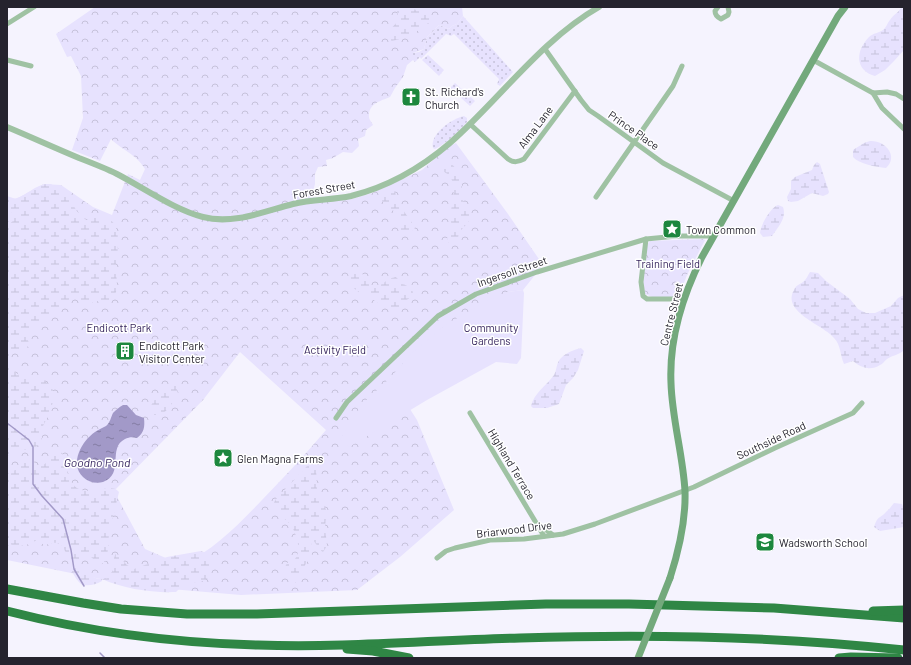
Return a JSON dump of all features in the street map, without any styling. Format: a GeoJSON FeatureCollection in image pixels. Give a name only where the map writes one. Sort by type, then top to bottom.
{"type":"FeatureCollection","features":[{"type":"Feature","properties":{"kind":"highway"},"geometry":{"type":"LineString","coordinates":[[7,589],[68,601],[121,608],[187,614],[220,615],[523,605],[629,604],[774,608],[904,618]]}},
{"type":"Feature","properties":{"kind":"highway"},"geometry":{"type":"LineString","coordinates":[[838,612],[904,610]]}},
{"type":"Feature","properties":{"kind":"highway"},"geometry":{"type":"LineString","coordinates":[[7,612],[130,636],[202,643],[310,645],[601,636],[792,641],[904,650]]}},
{"type":"Feature","properties":{"kind":"highway"},"geometry":{"type":"LineString","coordinates":[[310,645],[373,651],[409,658]]}},
{"type":"Feature","properties":{"kind":"highway"},"geometry":{"type":"LineString","coordinates":[[839,658],[898,658]]}},
{"type":"Feature","properties":{"kind":"main road","name":"Centre Street"},"geometry":{"type":"LineString","coordinates":[[638,658],[670,578],[681,538],[685,491],[672,402],[670,368],[673,343],[683,300],[692,276],[714,236],[838,16],[845,7]]}},
{"type":"Feature","properties":{"kind":"street"},"geometry":{"type":"LineString","coordinates":[[7,24],[34,7]]}},
{"type":"Feature","properties":{"kind":"street","name":"Forest Street"},"geometry":{"type":"LineString","coordinates":[[7,127],[116,174],[201,217],[221,219],[248,216],[314,200],[352,196],[384,184],[422,164],[448,145],[544,49],[572,25],[599,7]]}},
{"type":"Feature","properties":{"kind":"street"},"geometry":{"type":"LineString","coordinates":[[718,7],[715,11],[715,15],[721,19],[728,15],[728,7]]}},
{"type":"Feature","properties":{"kind":"street","name":"Prince Place"},"geometry":{"type":"LineString","coordinates":[[544,49],[589,110],[663,163],[734,201]]}},
{"type":"Feature","properties":{"kind":"street"},"geometry":{"type":"LineString","coordinates":[[7,60],[31,66]]}},
{"type":"Feature","properties":{"kind":"street"},"geometry":{"type":"LineString","coordinates":[[813,60],[872,93],[882,108],[904,129]]}},
{"type":"Feature","properties":{"kind":"street"},"geometry":{"type":"LineString","coordinates":[[596,198],[673,86],[682,66]]}},
{"type":"Feature","properties":{"kind":"street","name":"Alma Lane"},"geometry":{"type":"LineString","coordinates":[[470,124],[512,162],[520,161],[524,159],[575,91]]}},
{"type":"Feature","properties":{"kind":"street"},"geometry":{"type":"LineString","coordinates":[[872,93],[887,92],[896,94],[904,99]]}},
{"type":"Feature","properties":{"kind":"street","name":"Ingersoll Street"},"geometry":{"type":"LineString","coordinates":[[336,418],[347,402],[438,316],[467,299],[492,287],[646,239],[678,236],[714,236]]}},
{"type":"Feature","properties":{"kind":"street"},"geometry":{"type":"LineString","coordinates":[[646,239],[641,282],[644,296],[647,298],[683,300]]}},
{"type":"Feature","properties":{"kind":"street","name":"Southside Road"},"geometry":{"type":"LineString","coordinates":[[685,491],[716,478],[775,448],[853,413],[862,403]]}},
{"type":"Feature","properties":{"kind":"street","name":"Highland Terrace"},"geometry":{"type":"LineString","coordinates":[[470,413],[517,494],[538,524],[538,527],[544,536]]}},
{"type":"Feature","properties":{"kind":"street","name":"Briarwood Drive"},"geometry":{"type":"LineString","coordinates":[[437,558],[446,551],[490,540],[524,539],[553,535],[583,528],[685,491]]}},
{"type":"Feature","properties":{"kind":"street","name":"Highland Terrace"},"geometry":{"type":"LineString","coordinates":[[538,524],[553,535]]}},
{"type":"Feature","properties":{"kind":"green space","name":"Endicott Park"},"geometry":{"type":"Polygon","coordinates":[[[95,7],[462,7],[463,16],[457,24],[449,29],[439,25],[427,37],[424,49],[413,53],[413,60],[407,65],[403,77],[390,97],[375,104],[370,109],[369,119],[373,125],[366,130],[365,136],[358,139],[359,146],[352,153],[343,152],[326,160],[327,166],[318,167],[315,174],[313,191],[315,201],[352,199],[372,193],[422,170],[448,147],[456,143],[543,265],[523,290],[508,292],[390,378],[417,420],[454,510],[400,557],[357,590],[241,595],[135,586],[7,560],[7,196],[16,199],[44,184],[61,185],[93,207],[112,215],[128,174],[140,180],[145,169],[137,159],[111,139],[100,161],[72,150],[83,118],[81,76],[71,56],[67,57],[56,34],[95,7]],[[240,352],[203,400],[114,491],[145,549],[182,565],[205,552],[235,528],[287,474],[326,430],[240,352]]]}},
{"type":"Feature","properties":{"kind":"green space"},"geometry":{"type":"Polygon","coordinates":[[[396,7],[411,7],[430,14],[434,18],[415,32],[404,38],[392,41],[389,37],[390,31],[399,20],[396,7]]]}},
{"type":"Feature","properties":{"kind":"green space"},"geometry":{"type":"Polygon","coordinates":[[[901,8],[904,9],[904,50],[885,70],[875,76],[868,73],[863,69],[859,59],[865,42],[871,36],[884,29],[891,18],[901,8]]]}},
{"type":"Feature","properties":{"kind":"green space"},"geometry":{"type":"Polygon","coordinates":[[[463,16],[513,72],[500,86],[497,84],[499,79],[454,34],[451,36],[446,34],[421,59],[420,57],[415,62],[413,60],[413,53],[424,49],[427,37],[439,25],[449,29],[457,24],[463,16]]]}},
{"type":"Feature","properties":{"kind":"green space"},"geometry":{"type":"Polygon","coordinates":[[[428,55],[444,70],[439,76],[422,60],[428,55]]]}},
{"type":"Feature","properties":{"kind":"green space"},"geometry":{"type":"Polygon","coordinates":[[[455,83],[475,101],[470,106],[450,88],[455,83]]]}},
{"type":"Feature","properties":{"kind":"green space"},"geometry":{"type":"Polygon","coordinates":[[[464,116],[467,118],[467,122],[444,144],[435,149],[433,148],[433,143],[438,132],[448,123],[464,116]]]}},
{"type":"Feature","properties":{"kind":"green space"},"geometry":{"type":"Polygon","coordinates":[[[870,141],[881,143],[891,154],[890,163],[886,168],[863,163],[853,157],[853,150],[870,141]]]}},
{"type":"Feature","properties":{"kind":"green space"},"geometry":{"type":"Polygon","coordinates":[[[449,162],[455,167],[460,176],[462,182],[462,198],[471,214],[469,221],[454,244],[449,243],[447,239],[452,225],[451,210],[454,186],[452,179],[447,173],[438,169],[441,165],[449,162]]]}},
{"type":"Feature","properties":{"kind":"green space"},"geometry":{"type":"Polygon","coordinates":[[[817,162],[820,164],[829,192],[828,194],[823,196],[812,193],[798,201],[788,201],[787,197],[791,189],[791,181],[795,177],[812,170],[817,162]]]}},
{"type":"Feature","properties":{"kind":"green space"},"geometry":{"type":"Polygon","coordinates":[[[51,184],[67,197],[82,218],[87,220],[95,216],[102,216],[111,220],[115,225],[118,238],[116,267],[117,289],[113,297],[105,302],[95,301],[92,303],[85,303],[73,295],[58,310],[37,322],[28,331],[26,335],[29,343],[27,348],[23,350],[11,349],[9,359],[15,372],[24,377],[40,379],[46,382],[51,387],[55,395],[50,412],[41,430],[42,438],[39,445],[30,450],[15,449],[7,457],[7,226],[14,220],[14,217],[7,210],[7,198],[17,198],[36,187],[51,184]]]}},
{"type":"Feature","properties":{"kind":"green space"},"geometry":{"type":"Polygon","coordinates":[[[388,191],[395,192],[398,202],[415,228],[411,233],[405,234],[400,231],[399,216],[382,201],[384,194],[388,191]]]}},
{"type":"Feature","properties":{"kind":"green space"},"geometry":{"type":"Polygon","coordinates":[[[778,205],[783,207],[783,219],[772,236],[763,237],[760,233],[764,221],[769,212],[778,205]]]}},
{"type":"Feature","properties":{"kind":"green space","name":"Training Field"},"geometry":{"type":"Polygon","coordinates":[[[705,240],[687,275],[678,298],[652,297],[645,294],[643,282],[647,245],[650,241],[705,240]]]}},
{"type":"Feature","properties":{"kind":"green space"},"geometry":{"type":"Polygon","coordinates":[[[357,271],[362,273],[367,283],[373,287],[396,277],[403,284],[412,289],[413,296],[405,301],[401,312],[383,307],[367,295],[361,294],[350,285],[350,276],[357,271]]]}},
{"type":"Feature","properties":{"kind":"green space"},"geometry":{"type":"Polygon","coordinates":[[[810,272],[818,273],[850,299],[858,309],[866,313],[875,313],[891,306],[898,298],[904,295],[904,350],[887,359],[881,365],[873,368],[863,367],[853,361],[844,364],[839,347],[834,338],[805,317],[793,305],[792,298],[795,288],[806,279],[810,272]]]}},
{"type":"Feature","properties":{"kind":"green space","name":"Community Gardens"},"geometry":{"type":"Polygon","coordinates":[[[523,290],[521,358],[517,364],[496,362],[427,400],[349,447],[340,439],[363,403],[390,378],[411,354],[445,325],[489,300],[508,292],[523,290]]]}},
{"type":"Feature","properties":{"kind":"green space"},"geometry":{"type":"Polygon","coordinates":[[[581,348],[584,351],[578,370],[566,385],[559,404],[547,408],[533,408],[531,406],[535,397],[554,375],[559,360],[573,350],[581,348]]]}},
{"type":"Feature","properties":{"kind":"green space"},"geometry":{"type":"Polygon","coordinates":[[[176,385],[178,394],[168,409],[161,414],[151,415],[149,410],[156,398],[167,389],[176,385]]]}},
{"type":"Feature","properties":{"kind":"green space"},"geometry":{"type":"Polygon","coordinates":[[[56,451],[62,453],[69,477],[77,488],[90,491],[109,488],[115,489],[119,492],[109,534],[107,560],[100,565],[91,557],[86,556],[77,563],[83,571],[92,577],[103,579],[108,578],[112,573],[116,553],[127,565],[134,569],[167,557],[201,551],[206,553],[210,563],[211,571],[208,578],[201,582],[186,582],[176,592],[138,590],[102,579],[102,581],[95,584],[82,585],[72,572],[65,550],[57,543],[44,545],[37,540],[22,546],[7,543],[7,477],[25,461],[34,462],[37,466],[43,465],[56,451]]]}},
{"type":"Feature","properties":{"kind":"green space"},"geometry":{"type":"Polygon","coordinates":[[[311,464],[316,466],[317,490],[327,512],[325,526],[327,546],[323,552],[314,541],[311,541],[312,554],[305,565],[298,584],[290,579],[284,569],[287,563],[294,560],[297,555],[297,539],[290,524],[276,512],[274,502],[308,465],[311,464]]]}},
{"type":"Feature","properties":{"kind":"green space"},"geometry":{"type":"Polygon","coordinates":[[[894,503],[902,504],[904,509],[904,527],[880,531],[874,527],[877,521],[894,503]]]}},
{"type":"Feature","properties":{"kind":"water","name":"Goodno Pond"},"geometry":{"type":"Polygon","coordinates":[[[123,405],[127,405],[136,415],[144,418],[143,432],[137,438],[128,438],[120,443],[117,448],[115,467],[110,478],[100,483],[95,483],[85,479],[79,471],[77,465],[77,459],[82,447],[90,436],[107,425],[113,413],[123,405]]]}},
{"type":"Feature","properties":{"kind":"waterway"},"geometry":{"type":"LineString","coordinates":[[7,393],[7,398]]}},
{"type":"Feature","properties":{"kind":"waterway"},"geometry":{"type":"LineString","coordinates":[[7,423],[29,440],[33,447],[33,484],[63,519],[74,569],[84,586]]}},
{"type":"Feature","properties":{"kind":"waterway"},"geometry":{"type":"LineString","coordinates":[[100,653],[105,658],[110,658]]}},
{"type":"Feature","properties":{"kind":"place","name":"St. Richard's Church"},"geometry":{"type":"Point","coordinates":[411,97]}},
{"type":"Feature","properties":{"kind":"place","name":"Town Common"},"geometry":{"type":"Point","coordinates":[672,229]}},
{"type":"Feature","properties":{"kind":"place","name":"Endicott Park Visitor Center"},"geometry":{"type":"Point","coordinates":[125,351]}},
{"type":"Feature","properties":{"kind":"place","name":"Glen Magna Farms"},"geometry":{"type":"Point","coordinates":[223,458]}},
{"type":"Feature","properties":{"kind":"place","name":"Wadsworth School"},"geometry":{"type":"Point","coordinates":[765,542]}},
{"type":"Feature","properties":{"kind":"park label","name":"Activity Field"},"geometry":{"type":"Point","coordinates":[335,349]}}]}
